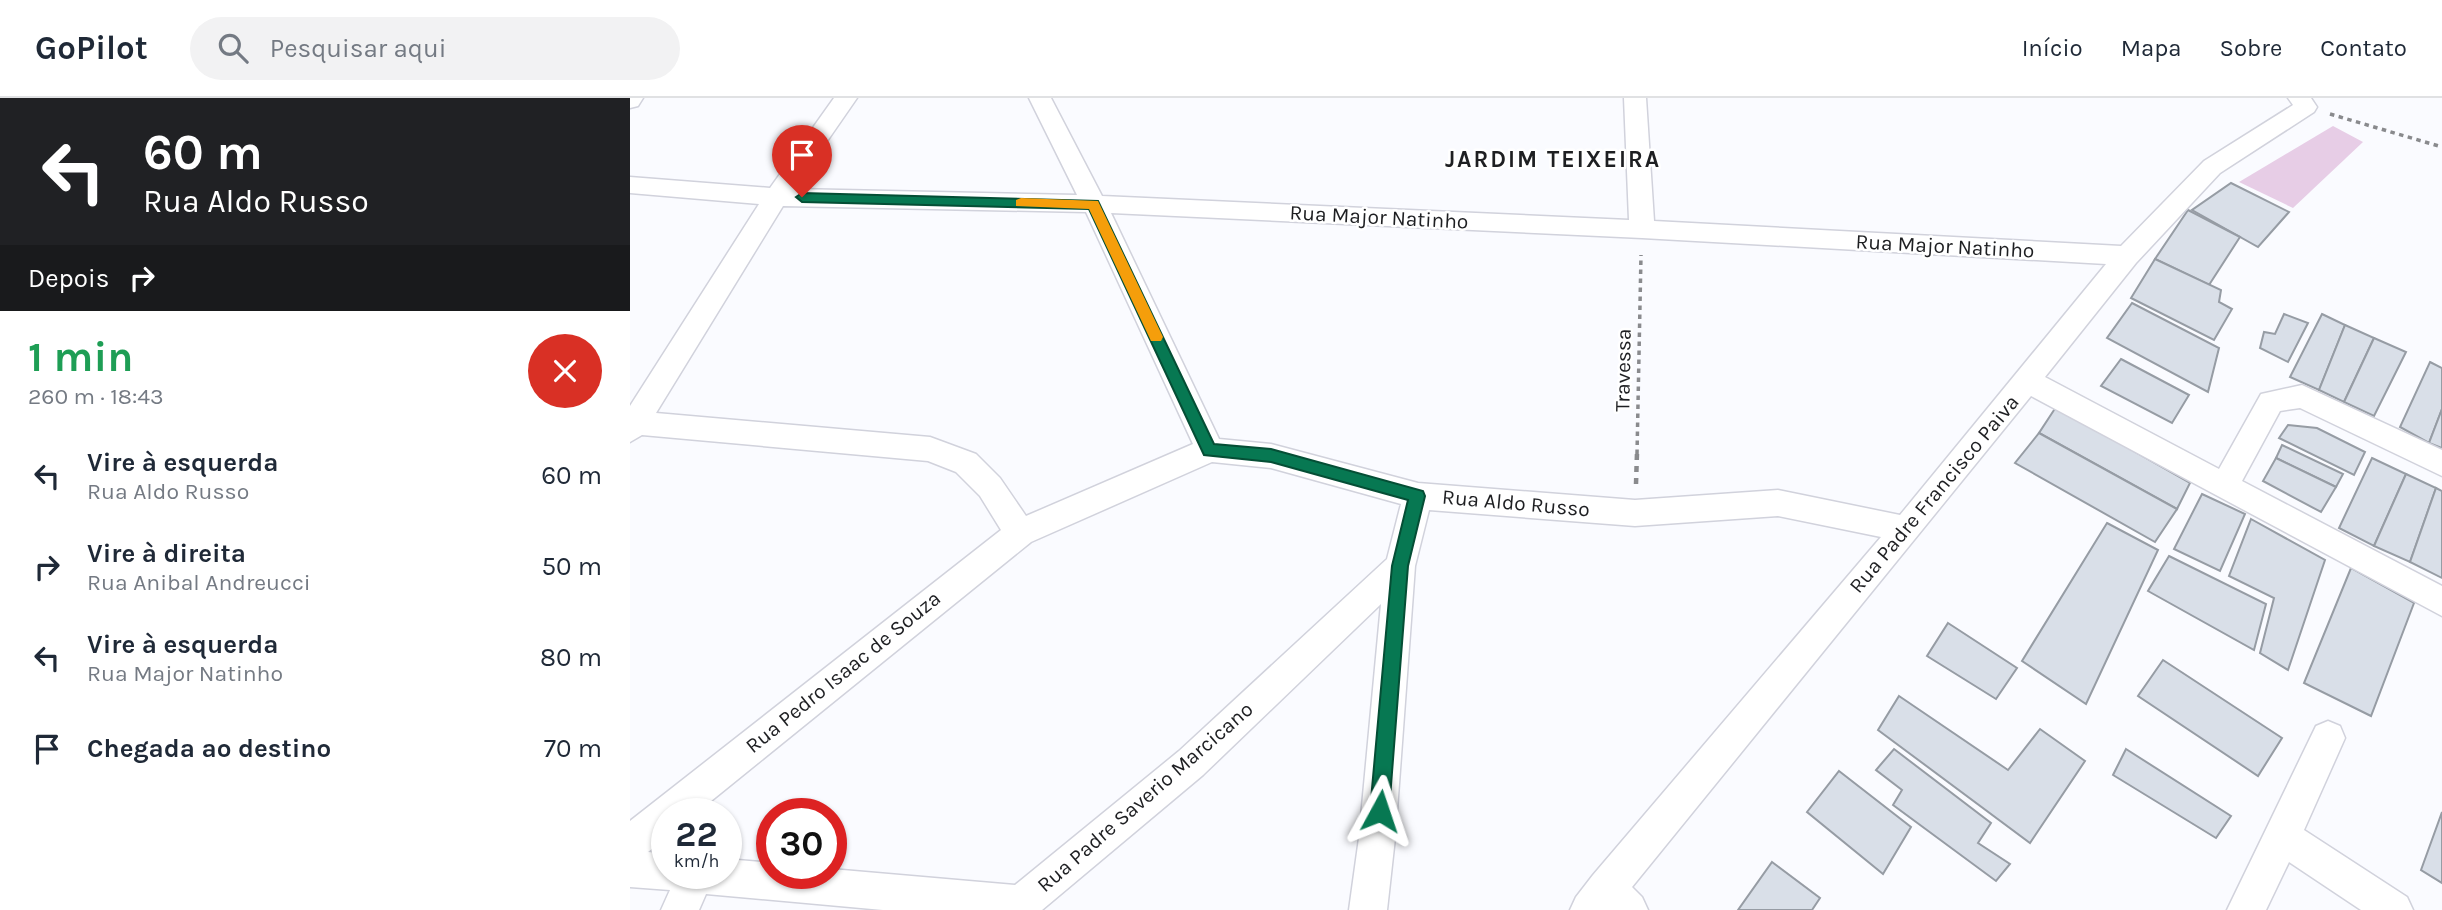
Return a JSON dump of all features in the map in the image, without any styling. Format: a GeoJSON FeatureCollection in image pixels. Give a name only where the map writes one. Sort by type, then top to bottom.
{"type":"FeatureCollection","features":[{"type":"Feature","properties":{"kind":"street"},"geometry":{"type":"LineString","coordinates":[[846,98],[776,197],[632,425],[930,450],[966,463],[990,486],[1020,533]]}},
{"type":"Feature","properties":{"kind":"street"},"geometry":{"type":"LineString","coordinates":[[1040,98],[1094,204],[1209,450]]}},
{"type":"Feature","properties":{"kind":"street"},"geometry":{"type":"LineString","coordinates":[[1635,98],[1642,229]]}},
{"type":"Feature","properties":{"kind":"street","name":"Rua Padre Francisco Paiva"},"geometry":{"type":"LineString","coordinates":[[1608,903],[2127,256],[2212,167],[2302,102]]}},
{"type":"Feature","properties":{"kind":"street","name":"Rua Major Natinho"},"geometry":{"type":"LineString","coordinates":[[630,185],[776,197],[1094,204],[1642,229],[2127,256]]}},
{"type":"Feature","properties":{"kind":"street"},"geometry":{"type":"LineString","coordinates":[[2028,380],[2442,603]]}},
{"type":"Feature","properties":{"kind":"street"},"geometry":{"type":"LineString","coordinates":[[2225,485],[2271,402],[2302,396],[2442,464]]}},
{"type":"Feature","properties":{"kind":"street","name":"Rua Aldo Russo"},"geometry":{"type":"LineString","coordinates":[[1020,533],[1209,450],[1271,456],[1418,496],[1635,513],[1779,503],[1906,529]]}},
{"type":"Feature","properties":{"kind":"street"},"geometry":{"type":"LineString","coordinates":[[1368,910],[1377,838],[1400,566],[1418,496]]}},
{"type":"Feature","properties":{"kind":"street","name":"Rua Pedro Isaac de Souza"},"geometry":{"type":"LineString","coordinates":[[687,798],[1020,533]]}},
{"type":"Feature","properties":{"kind":"street","name":"Rua Padre Saverio Marcicano"},"geometry":{"type":"LineString","coordinates":[[742,880],[1020,907],[1191,763],[1400,566]]}},
{"type":"Feature","properties":{"kind":"street"},"geometry":{"type":"LineString","coordinates":[[2246,910],[2328,738]]}},
{"type":"Feature","properties":{"kind":"street","name":"Rua Pedro Isaac de Souza"},"geometry":{"type":"LineString","coordinates":[[630,844],[651,827]]}},
{"type":"Feature","properties":{"kind":"street"},"geometry":{"type":"LineString","coordinates":[[2283,837],[2394,910]]}},
{"type":"Feature","properties":{"kind":"street","name":"Rua Padre Saverio Marcicano"},"geometry":{"type":"LineString","coordinates":[[630,869],[651,871]]}},
{"type":"Feature","properties":{"kind":"street"},"geometry":{"type":"LineString","coordinates":[[679,889],[680,910]]}},
{"type":"Feature","properties":{"kind":"path"},"geometry":{"type":"LineString","coordinates":[[2302,102],[2442,147]]}},
{"type":"Feature","properties":{"kind":"path","name":"Travessa"},"geometry":{"type":"LineString","coordinates":[[1635,513],[1642,229]]}},
{"type":"Feature","properties":{"kind":"shaded area"},"geometry":{"type":"Polygon","coordinates":[[[2333,126],[2363,142],[2293,208],[2239,182],[2333,126]]]}},
{"type":"Feature","properties":{"kind":"building"},"geometry":{"type":"Polygon","coordinates":[[[2231,183],[2289,212],[2258,247],[2192,210],[2231,183]]]}},
{"type":"Feature","properties":{"kind":"building"},"geometry":{"type":"Polygon","coordinates":[[[2188,210],[2240,237],[2209,285],[2155,259],[2188,210]]]}},
{"type":"Feature","properties":{"kind":"building"},"geometry":{"type":"Polygon","coordinates":[[[2155,259],[2221,290],[2219,302],[2232,309],[2214,340],[2131,298],[2155,259]]]}},
{"type":"Feature","properties":{"kind":"building"},"geometry":{"type":"Polygon","coordinates":[[[2132,303],[2219,348],[2208,392],[2107,338],[2132,303]]]}},
{"type":"Feature","properties":{"kind":"building"},"geometry":{"type":"Polygon","coordinates":[[[2284,314],[2308,323],[2288,362],[2260,348],[2264,332],[2275,334],[2284,314]]]}},
{"type":"Feature","properties":{"kind":"building"},"geometry":{"type":"Polygon","coordinates":[[[2322,314],[2345,325],[2319,390],[2290,377],[2322,314]]]}},
{"type":"Feature","properties":{"kind":"building"},"geometry":{"type":"Polygon","coordinates":[[[2345,325],[2374,338],[2344,402],[2319,390],[2345,325]]]}},
{"type":"Feature","properties":{"kind":"building"},"geometry":{"type":"Polygon","coordinates":[[[2374,338],[2406,352],[2374,416],[2344,402],[2374,338]]]}},
{"type":"Feature","properties":{"kind":"building"},"geometry":{"type":"Polygon","coordinates":[[[2121,359],[2189,395],[2172,423],[2101,386],[2121,359]]]}},
{"type":"Feature","properties":{"kind":"building"},"geometry":{"type":"Polygon","coordinates":[[[2430,362],[2442,368],[2442,409],[2429,443],[2400,427],[2430,362]]]}},
{"type":"Feature","properties":{"kind":"building"},"geometry":{"type":"Polygon","coordinates":[[[2056,407],[2190,483],[2177,509],[2039,433],[2056,407]]]}},
{"type":"Feature","properties":{"kind":"building"},"geometry":{"type":"Polygon","coordinates":[[[2442,409],[2442,448],[2429,443],[2442,409]]]}},
{"type":"Feature","properties":{"kind":"building"},"geometry":{"type":"Polygon","coordinates":[[[2288,425],[2317,428],[2365,452],[2354,475],[2279,438],[2288,425]]]}},
{"type":"Feature","properties":{"kind":"building"},"geometry":{"type":"Polygon","coordinates":[[[2039,433],[2177,509],[2155,542],[2015,463],[2039,433]]]}},
{"type":"Feature","properties":{"kind":"building"},"geometry":{"type":"Polygon","coordinates":[[[2282,445],[2343,474],[2336,487],[2276,458],[2282,445]]]}},
{"type":"Feature","properties":{"kind":"building"},"geometry":{"type":"Polygon","coordinates":[[[2276,458],[2336,487],[2321,512],[2263,481],[2276,458]]]}},
{"type":"Feature","properties":{"kind":"building"},"geometry":{"type":"Polygon","coordinates":[[[2372,458],[2406,474],[2374,546],[2339,528],[2372,458]]]}},
{"type":"Feature","properties":{"kind":"building"},"geometry":{"type":"Polygon","coordinates":[[[2406,474],[2436,488],[2410,562],[2374,546],[2406,474]]]}},
{"type":"Feature","properties":{"kind":"building"},"geometry":{"type":"Polygon","coordinates":[[[2436,488],[2442,491],[2442,578],[2410,562],[2436,488]]]}},
{"type":"Feature","properties":{"kind":"building"},"geometry":{"type":"Polygon","coordinates":[[[2202,494],[2245,514],[2220,571],[2174,549],[2202,494]]]}},
{"type":"Feature","properties":{"kind":"building"},"geometry":{"type":"Polygon","coordinates":[[[2251,519],[2325,560],[2288,670],[2260,653],[2274,598],[2229,576],[2251,519]]]}},
{"type":"Feature","properties":{"kind":"building"},"geometry":{"type":"Polygon","coordinates":[[[2107,523],[2158,550],[2086,704],[2022,661],[2107,523]]]}},
{"type":"Feature","properties":{"kind":"building"},"geometry":{"type":"Polygon","coordinates":[[[2169,556],[2266,604],[2254,650],[2148,591],[2169,556]]]}},
{"type":"Feature","properties":{"kind":"building"},"geometry":{"type":"Polygon","coordinates":[[[2351,568],[2414,603],[2371,716],[2304,683],[2351,568]]]}},
{"type":"Feature","properties":{"kind":"building"},"geometry":{"type":"Polygon","coordinates":[[[1948,623],[2017,668],[1996,699],[1927,656],[1948,623]]]}},
{"type":"Feature","properties":{"kind":"building"},"geometry":{"type":"Polygon","coordinates":[[[2163,660],[2282,738],[2258,776],[2138,696],[2163,660]]]}},
{"type":"Feature","properties":{"kind":"building"},"geometry":{"type":"Polygon","coordinates":[[[1899,696],[2008,770],[2040,729],[2085,761],[2030,843],[1878,730],[1899,696]]]}},
{"type":"Feature","properties":{"kind":"building"},"geometry":{"type":"Polygon","coordinates":[[[1894,749],[1991,823],[1978,843],[2010,864],[1996,881],[1893,805],[1902,790],[1876,770],[1894,749]]]}},
{"type":"Feature","properties":{"kind":"building"},"geometry":{"type":"Polygon","coordinates":[[[2126,749],[2231,816],[2216,838],[2113,775],[2126,749]]]}},
{"type":"Feature","properties":{"kind":"building"},"geometry":{"type":"Polygon","coordinates":[[[1839,771],[1911,827],[1883,874],[1807,812],[1839,771]]]}},
{"type":"Feature","properties":{"kind":"building"},"geometry":{"type":"Polygon","coordinates":[[[2442,812],[2442,883],[2421,870],[2442,812]]]}},
{"type":"Feature","properties":{"kind":"building"},"geometry":{"type":"Polygon","coordinates":[[[1772,862],[1820,898],[1812,910],[1738,910],[1772,862]]]}},
{"type":"Feature","properties":{"kind":"slow traffic"},"geometry":{"type":"LineString","coordinates":[[1021,203],[1094,204],[1156,337]]}},
{"type":"Feature","properties":{"kind":"district","name":"JARDIM TEIXEIRA"},"geometry":{"type":"Point","coordinates":[1553,159]}},
{"type":"Feature","properties":{"kind":"route"},"geometry":{"type":"LineString","coordinates":[[802,197],[1094,204],[1209,450],[1271,456],[1418,496],[1400,566],[1380,811]]}}]}
